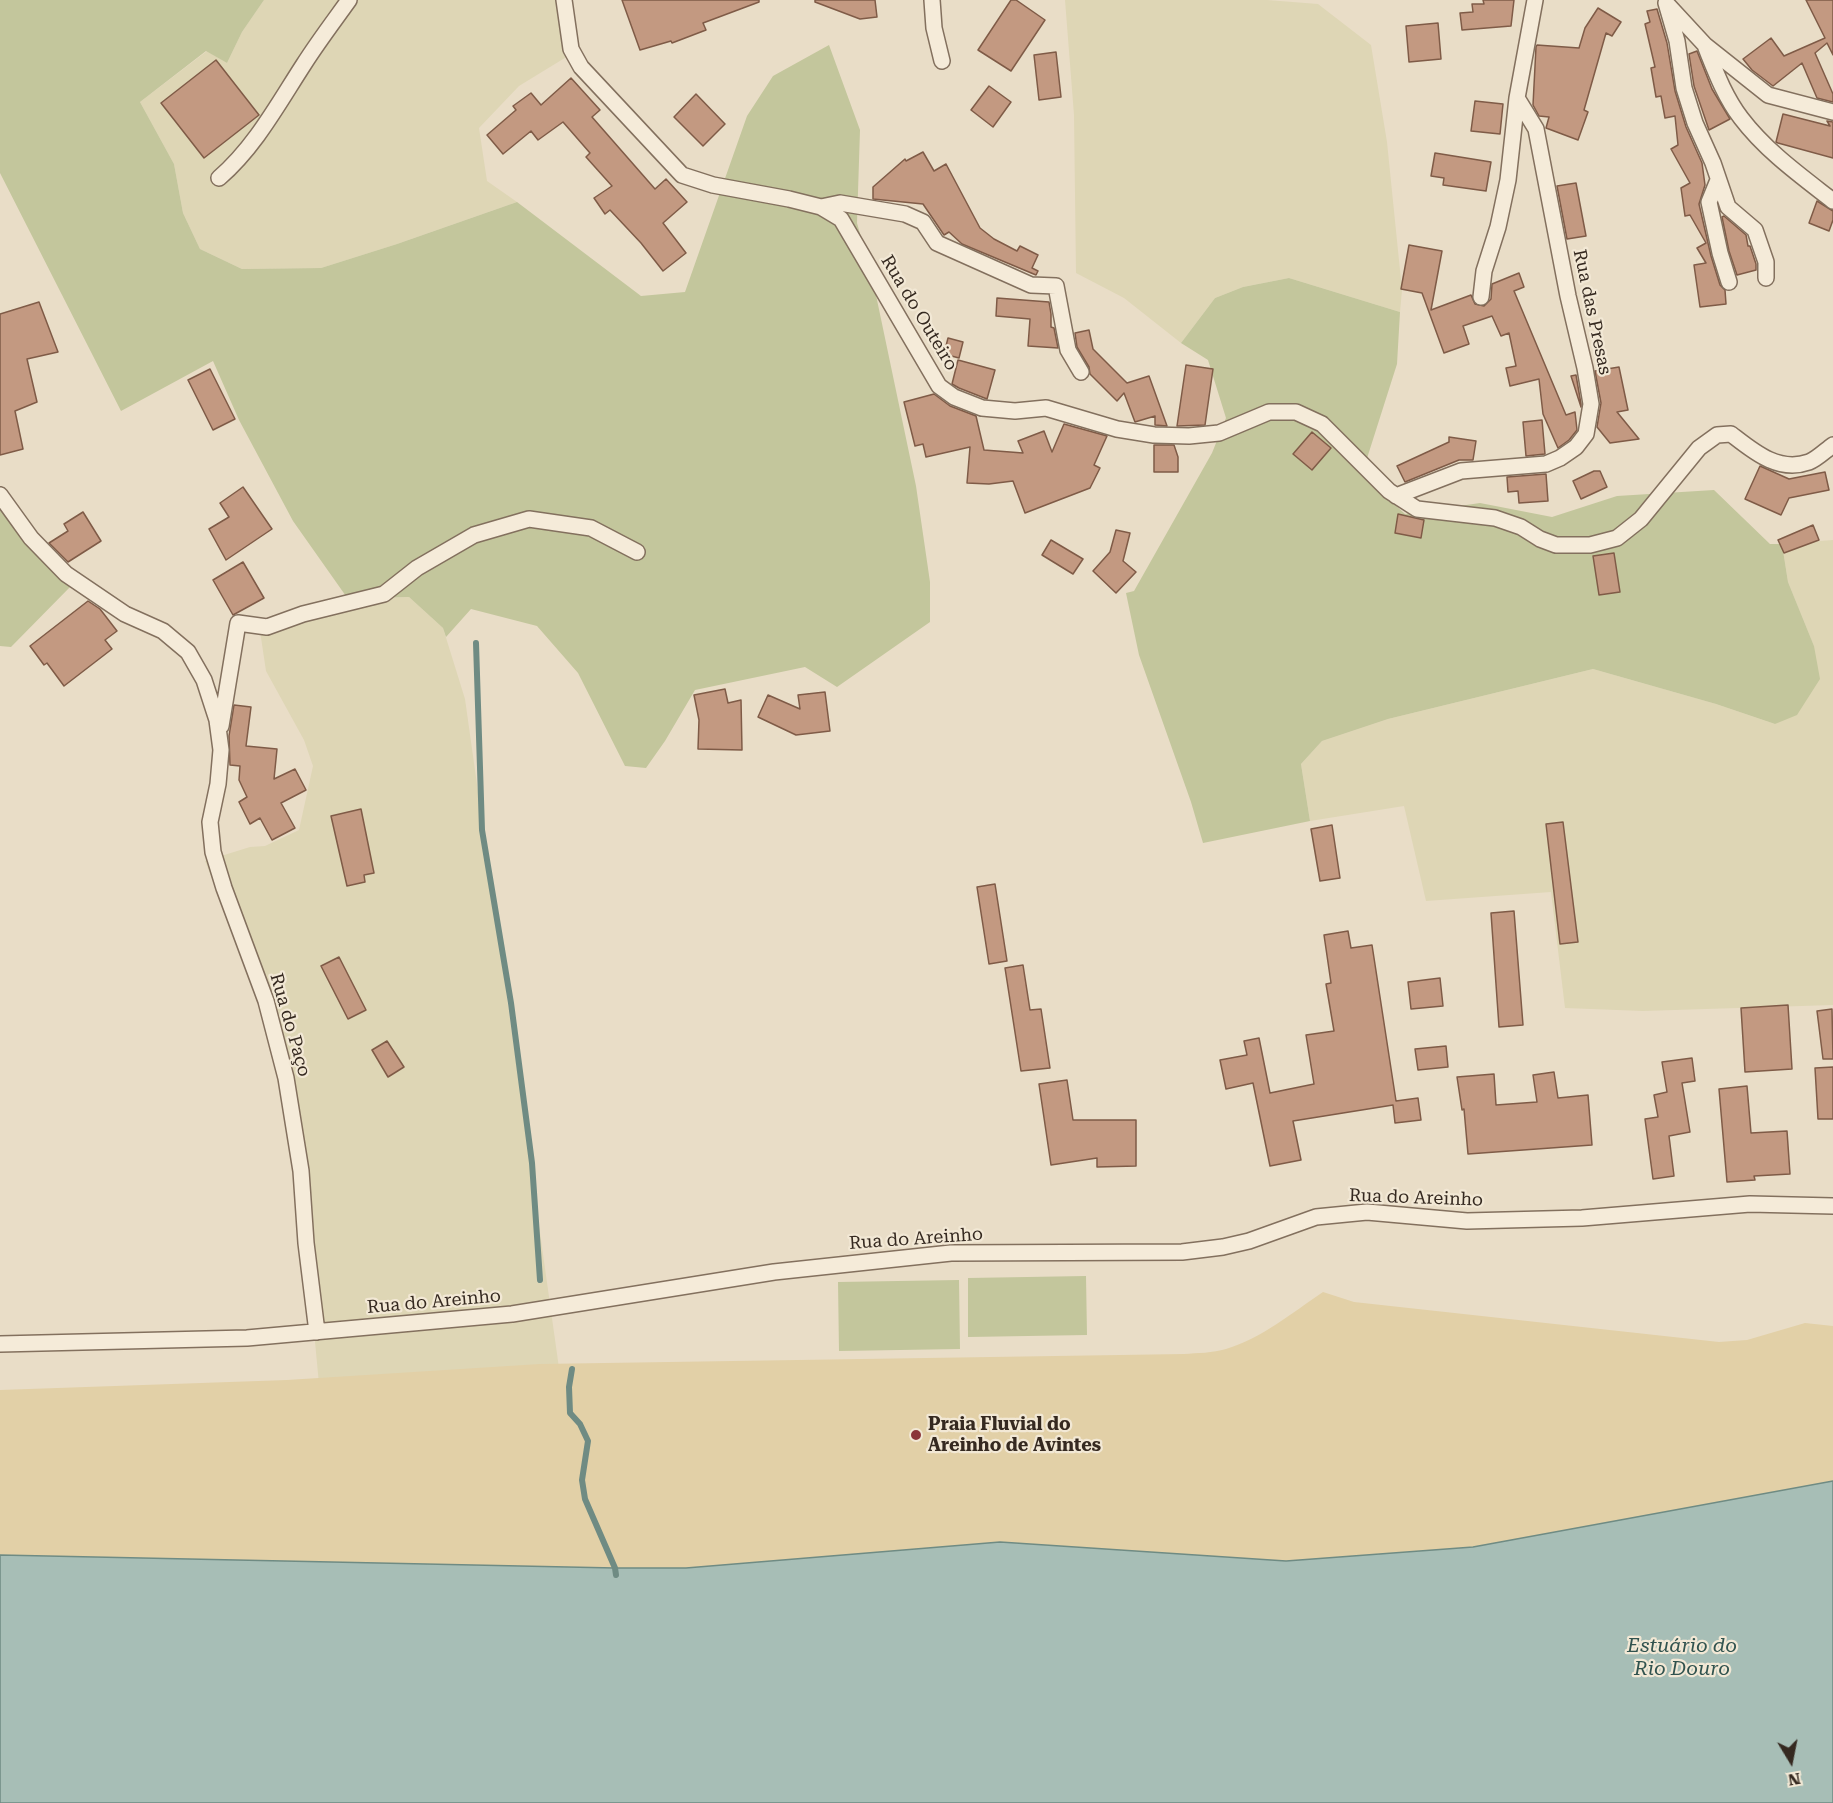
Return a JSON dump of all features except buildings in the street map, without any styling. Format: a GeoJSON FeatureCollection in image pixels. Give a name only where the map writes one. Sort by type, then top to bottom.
{"type":"FeatureCollection","features":[{"type":"Feature","properties":{"kind":"street"},"geometry":{"type":"LineString","coordinates":[[219,178],[236,164],[274,114],[305,62],[349,0]]}},
{"type":"Feature","properties":{"kind":"street","name":"Rua do Outeiro"},"geometry":{"type":"LineString","coordinates":[[564,0],[572,49],[581,67],[682,175],[713,185],[789,198],[821,207],[841,219],[939,386],[954,397],[982,408],[1015,411],[1046,408],[1117,429],[1154,435],[1190,436],[1219,433],[1269,412],[1296,412],[1322,424],[1352,456],[1396,495],[1417,509],[1495,518],[1521,527],[1540,539],[1556,545],[1590,545],[1617,538],[1641,519],[1699,448],[1717,435],[1731,434],[1762,458],[1786,465],[1809,462],[1833,446]]}},
{"type":"Feature","properties":{"kind":"street"},"geometry":{"type":"LineString","coordinates":[[932,0],[934,28],[942,61]]}},
{"type":"Feature","properties":{"kind":"street"},"geometry":{"type":"LineString","coordinates":[[1481,297],[1484,271],[1498,227],[1508,180],[1517,98],[1535,0]]}},
{"type":"Feature","properties":{"kind":"street"},"geometry":{"type":"LineString","coordinates":[[1664,1],[1705,45],[1768,95],[1833,112]]}},
{"type":"Feature","properties":{"kind":"street"},"geometry":{"type":"LineString","coordinates":[[1664,1],[1677,41],[1684,88],[1695,123],[1728,207],[1755,230],[1766,262],[1766,278]]}},
{"type":"Feature","properties":{"kind":"street"},"geometry":{"type":"LineString","coordinates":[[1705,45],[1720,85],[1741,118],[1774,153],[1833,201]]}},
{"type":"Feature","properties":{"kind":"street","name":"Rua das Presas"},"geometry":{"type":"LineString","coordinates":[[1396,495],[1461,471],[1546,464],[1576,447],[1586,434],[1591,404],[1586,368],[1568,296],[1536,129],[1517,98]]}},
{"type":"Feature","properties":{"kind":"street"},"geometry":{"type":"LineString","coordinates":[[1718,180],[1709,202],[1729,282]]}},
{"type":"Feature","properties":{"kind":"street","name":"Rua do Outeiro"},"geometry":{"type":"LineString","coordinates":[[821,207],[840,203],[905,214],[923,222],[937,243],[1031,285],[1056,286],[1068,350],[1081,372]]}},
{"type":"Feature","properties":{"kind":"street","name":"Rua do Paço"},"geometry":{"type":"LineString","coordinates":[[0,495],[31,538],[66,574],[125,614],[163,631],[188,652],[204,680],[218,720],[221,750],[210,822],[213,852],[266,1001],[286,1078],[301,1171],[306,1242],[317,1332]]}},
{"type":"Feature","properties":{"kind":"street","name":"Rua do Paço"},"geometry":{"type":"LineString","coordinates":[[219,735],[238,623],[267,627],[303,614],[384,594],[417,568],[474,536],[529,519],[591,528],[637,552]]}},
{"type":"Feature","properties":{"kind":"street","name":"Rua do Areinho"},"geometry":{"type":"LineString","coordinates":[[0,1344],[247,1338],[512,1314],[774,1272],[951,1253],[1182,1252],[1249,1241],[1316,1217],[1367,1212],[1478,1221],[1581,1218],[1750,1204],[1833,1206]]}},
{"type":"Feature","properties":{"kind":"shaded area"},"geometry":{"type":"Polygon","coordinates":[[[264,0],[560,0],[568,56],[519,86],[479,128],[487,181],[517,202],[321,268],[242,269],[200,249],[183,213],[174,164],[140,102],[207,51],[227,63],[242,32],[264,0]]]}},
{"type":"Feature","properties":{"kind":"shaded area"},"geometry":{"type":"Polygon","coordinates":[[[1065,0],[1267,0],[1318,4],[1371,45],[1387,142],[1402,290],[1400,312],[1289,278],[1243,287],[1215,298],[1181,343],[1124,298],[1076,273],[1074,115],[1065,0]]]}},
{"type":"Feature","properties":{"kind":"shaded area"},"geometry":{"type":"Polygon","coordinates":[[[1833,540],[1833,1005],[1643,1011],[1565,1008],[1551,892],[1426,901],[1404,806],[1310,821],[1301,764],[1322,741],[1388,719],[1593,669],[1716,704],[1775,724],[1814,646],[1788,582],[1782,544],[1833,540]]]}},
{"type":"Feature","properties":{"kind":"shaded area"},"geometry":{"type":"Polygon","coordinates":[[[409,597],[443,628],[465,699],[559,1368],[319,1384],[292,1098],[256,987],[205,861],[250,847],[265,846],[299,830],[313,766],[304,740],[266,671],[260,631],[316,602],[409,597]]]}},
{"type":"Feature","properties":{"kind":"green space"},"geometry":{"type":"Polygon","coordinates":[[[0,0],[264,0],[242,32],[227,63],[206,51],[140,102],[174,164],[183,213],[200,249],[242,269],[321,268],[517,202],[641,296],[685,292],[747,116],[773,76],[829,45],[860,130],[857,223],[872,276],[916,486],[930,582],[930,622],[837,687],[805,667],[695,690],[646,768],[625,766],[578,673],[537,626],[471,609],[446,637],[443,628],[409,597],[348,599],[293,521],[239,420],[213,361],[121,411],[0,173],[0,0]]]}},
{"type":"Feature","properties":{"kind":"green space"},"geometry":{"type":"Polygon","coordinates":[[[1289,278],[1400,312],[1397,364],[1362,474],[1405,514],[1480,503],[1552,517],[1617,496],[1714,490],[1770,544],[1782,544],[1788,582],[1814,646],[1820,679],[1797,715],[1775,724],[1716,704],[1593,669],[1388,719],[1322,741],[1301,764],[1310,821],[1203,843],[1191,802],[1139,655],[1126,593],[1134,591],[1212,453],[1226,418],[1208,360],[1181,343],[1215,298],[1243,287],[1289,278]]]}},
{"type":"Feature","properties":{"kind":"green space"},"geometry":{"type":"Polygon","coordinates":[[[0,500],[72,585],[11,647],[0,646],[0,500]]]}},
{"type":"Feature","properties":{"kind":"green space"},"geometry":{"type":"Polygon","coordinates":[[[1086,1276],[1087,1335],[968,1337],[968,1278],[1086,1276]]]}},
{"type":"Feature","properties":{"kind":"green space"},"geometry":{"type":"Polygon","coordinates":[[[959,1280],[960,1349],[839,1351],[838,1282],[959,1280]]]}},
{"type":"Feature","properties":{"kind":"sand","name":"Praia Fluvial do Areinho de Avintes"},"geometry":{"type":"Polygon","coordinates":[[[1323,1292],[1354,1302],[1719,1342],[1747,1340],[1805,1323],[1833,1326],[1833,1481],[1473,1547],[1286,1561],[1000,1542],[686,1568],[0,1555],[0,1390],[287,1380],[540,1364],[1200,1353],[1226,1349],[1252,1338],[1323,1292]]]}},
{"type":"Feature","properties":{"kind":"water","name":"Estuário do Rio Douro"},"geometry":{"type":"Polygon","coordinates":[[[1833,1481],[1833,1803],[0,1803],[0,1555],[686,1568],[1000,1542],[1286,1561],[1473,1547],[1833,1481]]]}},
{"type":"Feature","properties":{"kind":"waterway"},"geometry":{"type":"LineString","coordinates":[[476,643],[482,830],[511,1003],[532,1163],[540,1280]]}},
{"type":"Feature","properties":{"kind":"waterway"},"geometry":{"type":"LineString","coordinates":[[572,1369],[569,1387],[570,1413],[580,1424],[588,1441],[582,1480],[585,1499],[616,1575]]}},
{"type":"Feature","properties":{"kind":"place","name":"Praia Fluvial do Areinho de Avintes"},"geometry":{"type":"Point","coordinates":[916,1435]}}]}
